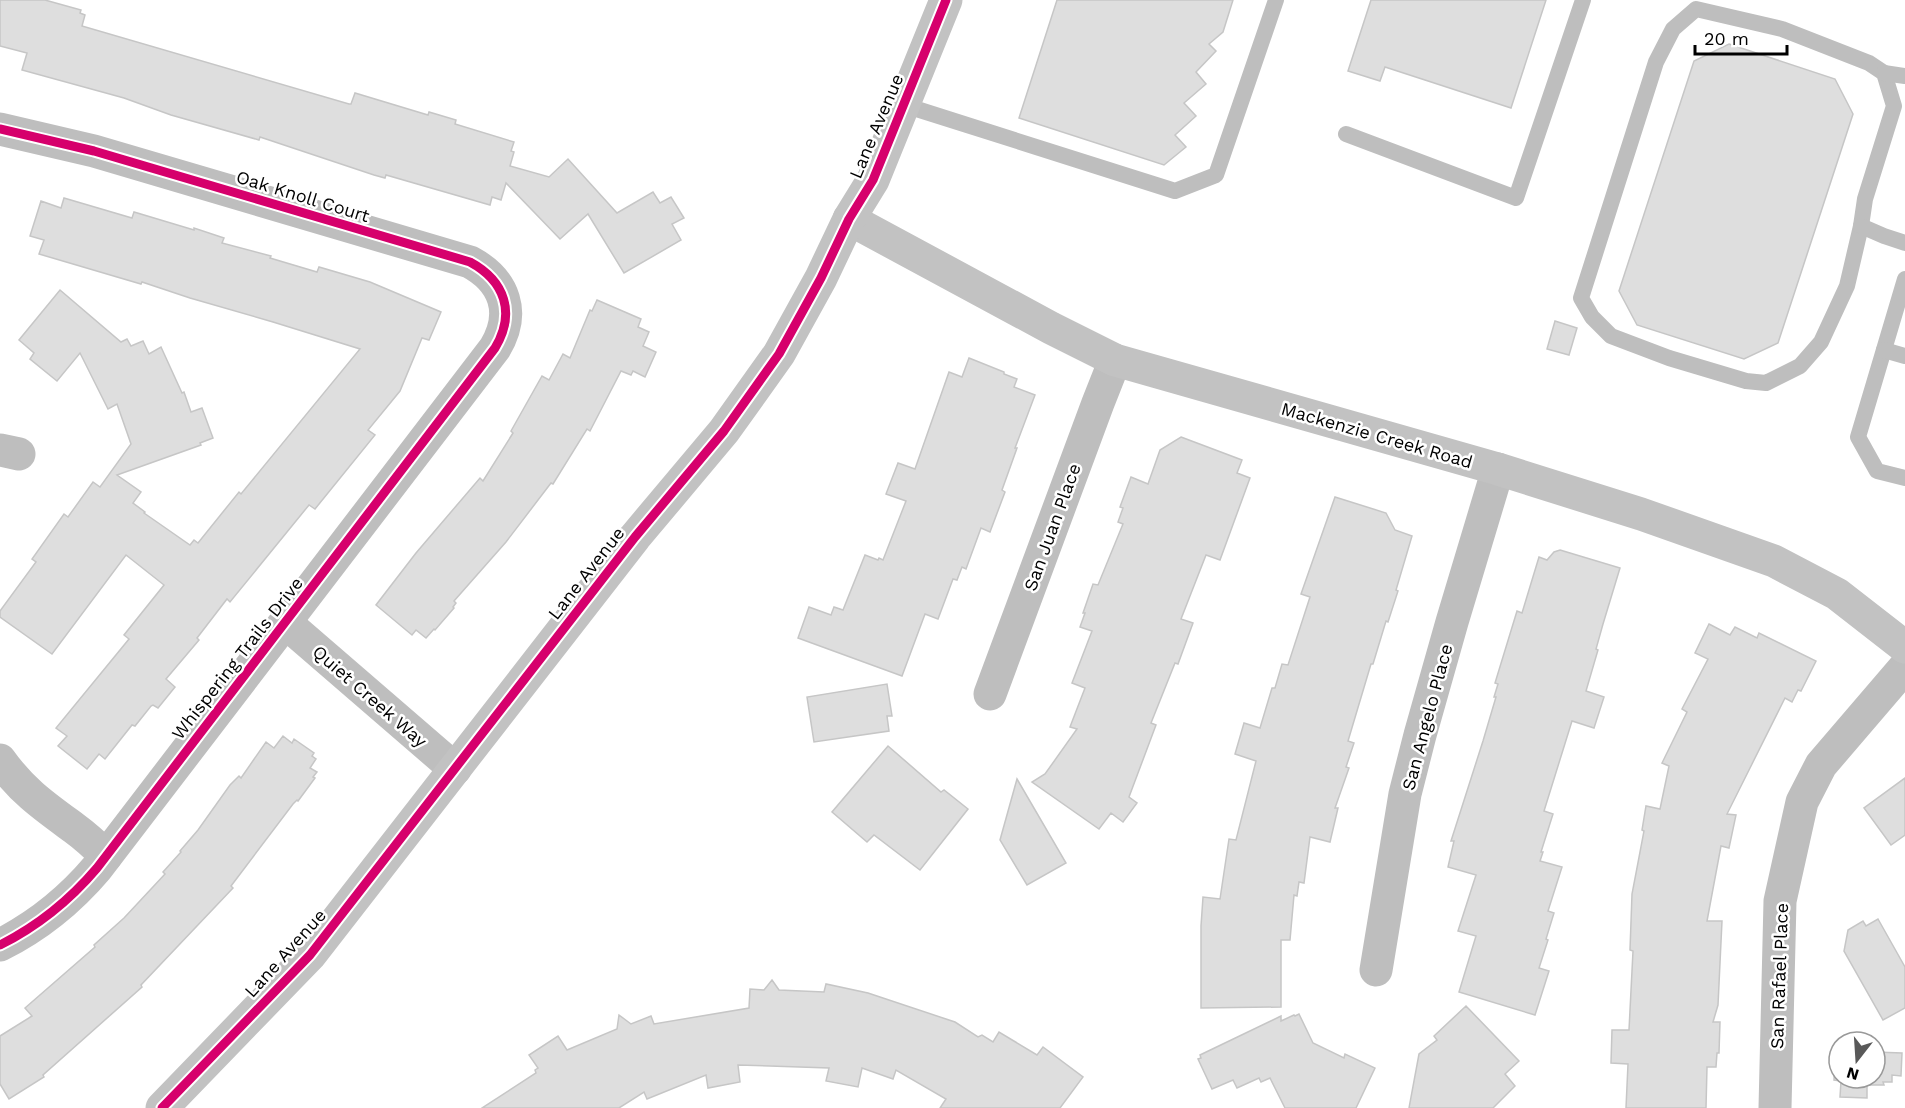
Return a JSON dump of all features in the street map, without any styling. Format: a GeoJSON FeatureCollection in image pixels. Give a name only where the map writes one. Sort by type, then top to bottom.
{"type":"FeatureCollection","features":[{"type":"Feature","properties":{"kind":"main road","name":"Lane Avenue"},"geometry":{"type":"LineString","coordinates":[[162,1108],[310,955],[635,537],[724,431],[779,354],[821,278],[849,219],[873,180],[946,0]]}},
{"type":"Feature","properties":{"kind":"main road","name":"Mackenzie Creek Road"},"geometry":{"type":"LineString","coordinates":[[849,219],[1115,360],[1498,469],[1641,514],[1774,561],[1837,594],[1905,647]]}},
{"type":"Feature","properties":{"kind":"street","name":"Oak Knoll Court"},"geometry":{"type":"LineString","coordinates":[[0,129],[94,151],[470,262],[486,273],[498,286],[506,311],[506,324],[502,337],[478,369]]}},
{"type":"Feature","properties":{"kind":"street","name":"San Juan Place"},"geometry":{"type":"LineString","coordinates":[[990,694],[1115,360]]}},
{"type":"Feature","properties":{"kind":"street","name":"Whispering Trails Drive"},"geometry":{"type":"LineString","coordinates":[[0,945],[43,920],[67,901],[87,879],[286,623],[478,369]]}},
{"type":"Feature","properties":{"kind":"street","name":"San Angelo Place"},"geometry":{"type":"LineString","coordinates":[[1376,970],[1405,794],[1452,622],[1498,469]]}},
{"type":"Feature","properties":{"kind":"street","name":"Quiet Creek Way"},"geometry":{"type":"LineString","coordinates":[[286,623],[454,769]]}},
{"type":"Feature","properties":{"kind":"street","name":"San Rafael Place"},"geometry":{"type":"LineString","coordinates":[[1775,1108],[1779,901],[1802,802],[1821,765],[1905,667]]}},
{"type":"Feature","properties":{"kind":"street"},"geometry":{"type":"LineString","coordinates":[[0,760],[28,793],[106,856]]}},
{"type":"Feature","properties":{"kind":"lane"},"geometry":{"type":"LineString","coordinates":[[904,105],[1175,191],[1216,175],[1276,0]]}},
{"type":"Feature","properties":{"kind":"lane"},"geometry":{"type":"LineString","coordinates":[[1346,134],[1516,198],[1583,0]]}},
{"type":"Feature","properties":{"kind":"lane"},"geometry":{"type":"LineString","coordinates":[[1884,74],[1894,106],[1865,199],[1847,286],[1821,342],[1800,366],[1766,383],[1746,381],[1680,362],[1611,336],[1592,317],[1581,298],[1656,62],[1673,28],[1696,9],[1782,29],[1869,63],[1884,74],[1905,76]]}},
{"type":"Feature","properties":{"kind":"lane"},"geometry":{"type":"LineString","coordinates":[[1861,226],[1905,243]]}},
{"type":"Feature","properties":{"kind":"lane"},"geometry":{"type":"LineString","coordinates":[[1905,279],[1858,437],[1877,471],[1905,478]]}},
{"type":"Feature","properties":{"kind":"lane"},"geometry":{"type":"LineString","coordinates":[[1884,350],[1905,356]]}},
{"type":"Feature","properties":{"kind":"building"},"geometry":{"type":"Polygon","coordinates":[[[0,0],[45,0],[81,10],[80,13],[85,15],[82,26],[349,104],[355,93],[428,115],[429,112],[456,120],[455,124],[514,142],[510,166],[549,177],[568,159],[617,213],[653,192],[660,203],[671,197],[684,218],[672,224],[681,240],[624,273],[588,214],[560,239],[506,183],[501,200],[492,197],[490,205],[386,175],[385,178],[374,175],[260,137],[259,140],[171,115],[124,98],[22,70],[27,53],[0,46],[0,0]]]}},
{"type":"Feature","properties":{"kind":"building"},"geometry":{"type":"Polygon","coordinates":[[[1057,0],[1233,0],[1223,32],[1209,44],[1216,51],[1196,72],[1206,84],[1184,103],[1196,116],[1175,135],[1186,147],[1164,165],[1019,118],[1057,0]]]}},
{"type":"Feature","properties":{"kind":"building"},"geometry":{"type":"Polygon","coordinates":[[[1371,0],[1546,0],[1511,108],[1385,67],[1380,81],[1348,71],[1371,0]]]}},
{"type":"Feature","properties":{"kind":"building"},"geometry":{"type":"Polygon","coordinates":[[[1729,44],[1835,79],[1853,114],[1778,343],[1744,359],[1637,325],[1619,291],[1694,61],[1729,44]]]}},
{"type":"Feature","properties":{"kind":"building"},"geometry":{"type":"Polygon","coordinates":[[[64,198],[132,218],[134,212],[194,230],[194,228],[224,238],[222,243],[271,256],[270,258],[317,272],[319,267],[370,282],[441,312],[429,340],[422,338],[400,391],[368,430],[375,435],[315,509],[309,505],[230,602],[227,599],[197,638],[199,640],[166,679],[175,687],[158,708],[151,706],[135,726],[132,725],[105,759],[99,754],[87,769],[58,746],[67,736],[56,728],[129,639],[124,635],[164,585],[126,555],[52,654],[0,617],[0,611],[36,562],[32,559],[64,514],[68,517],[93,482],[100,487],[131,444],[117,404],[108,409],[80,353],[57,381],[30,359],[34,353],[19,340],[60,290],[121,342],[127,339],[131,346],[143,341],[149,354],[161,347],[182,393],[184,392],[191,412],[202,408],[213,438],[200,443],[201,445],[117,475],[141,492],[133,503],[190,545],[194,540],[198,543],[239,492],[241,494],[360,349],[142,282],[141,284],[39,254],[44,240],[30,236],[41,201],[61,208],[64,198]]]}},
{"type":"Feature","properties":{"kind":"building"},"geometry":{"type":"Polygon","coordinates":[[[597,300],[641,319],[638,327],[649,332],[643,346],[656,352],[645,377],[633,371],[631,375],[621,371],[590,431],[587,429],[553,484],[551,483],[506,542],[454,601],[456,603],[454,608],[435,630],[426,638],[416,630],[412,635],[376,605],[416,553],[480,478],[483,481],[513,433],[511,431],[542,376],[549,380],[563,354],[570,358],[590,310],[592,311],[597,300]]]}},
{"type":"Feature","properties":{"kind":"building"},"geometry":{"type":"Polygon","coordinates":[[[1555,321],[1577,328],[1569,355],[1547,349],[1555,321]]]}},
{"type":"Feature","properties":{"kind":"building"},"geometry":{"type":"Polygon","coordinates":[[[969,358],[1017,379],[1014,387],[1035,395],[1015,448],[1017,448],[1002,490],[1005,492],[990,532],[981,528],[966,569],[962,567],[957,580],[953,579],[938,619],[925,614],[902,676],[798,638],[809,607],[831,615],[834,607],[843,610],[865,555],[883,560],[906,501],[886,494],[898,463],[915,469],[949,372],[962,377],[969,358]]]}},
{"type":"Feature","properties":{"kind":"building"},"geometry":{"type":"Polygon","coordinates":[[[1181,437],[1242,460],[1237,473],[1250,478],[1220,560],[1206,555],[1181,619],[1193,623],[1178,664],[1175,663],[1151,723],[1156,725],[1129,797],[1137,803],[1123,822],[1111,813],[1099,829],[1032,782],[1045,774],[1077,729],[1070,727],[1085,688],[1072,683],[1092,631],[1080,627],[1085,613],[1083,613],[1093,584],[1098,585],[1123,524],[1118,522],[1123,508],[1120,507],[1131,477],[1148,484],[1160,450],[1181,437]]]}},
{"type":"Feature","properties":{"kind":"building"},"geometry":{"type":"Polygon","coordinates":[[[1335,497],[1386,513],[1395,530],[1412,536],[1396,590],[1398,591],[1373,664],[1371,664],[1348,741],[1354,743],[1346,767],[1349,768],[1335,808],[1338,808],[1330,842],[1310,837],[1304,883],[1299,882],[1297,896],[1294,895],[1290,940],[1281,940],[1281,1007],[1201,1008],[1203,897],[1220,899],[1229,839],[1236,840],[1256,761],[1235,754],[1244,723],[1260,728],[1282,664],[1288,665],[1310,597],[1301,594],[1335,497]]]}},
{"type":"Feature","properties":{"kind":"building"},"geometry":{"type":"Polygon","coordinates":[[[1560,550],[1620,568],[1586,691],[1604,697],[1594,728],[1572,721],[1544,811],[1553,814],[1540,861],[1562,867],[1548,911],[1554,913],[1539,968],[1549,971],[1535,1015],[1459,992],[1476,936],[1458,931],[1476,875],[1448,867],[1454,841],[1451,841],[1496,697],[1494,697],[1498,684],[1495,683],[1517,611],[1522,613],[1539,557],[1547,560],[1554,552],[1560,550]]]}},
{"type":"Feature","properties":{"kind":"building"},"geometry":{"type":"Polygon","coordinates":[[[1709,624],[1730,635],[1735,627],[1757,638],[1759,633],[1816,661],[1801,691],[1798,690],[1792,702],[1785,698],[1727,814],[1736,815],[1729,848],[1721,846],[1707,921],[1722,921],[1718,1005],[1713,1022],[1720,1022],[1719,1053],[1717,1053],[1716,1067],[1707,1067],[1706,1108],[1626,1108],[1628,1064],[1611,1063],[1612,1030],[1629,1030],[1633,951],[1630,950],[1632,894],[1644,831],[1642,830],[1646,806],[1660,809],[1669,766],[1662,763],[1687,712],[1682,709],[1708,659],[1695,653],[1709,624]]]}},
{"type":"Feature","properties":{"kind":"building"},"geometry":{"type":"Polygon","coordinates":[[[887,684],[892,716],[887,716],[889,731],[814,742],[807,697],[887,684]]]}},
{"type":"Feature","properties":{"kind":"building"},"geometry":{"type":"Polygon","coordinates":[[[283,736],[292,743],[294,739],[314,753],[312,756],[316,759],[310,768],[317,772],[298,801],[293,804],[231,886],[233,888],[141,985],[142,987],[43,1075],[44,1077],[9,1099],[0,1084],[0,1036],[32,1016],[25,1008],[95,947],[94,945],[124,918],[165,874],[163,872],[198,830],[230,785],[239,776],[241,778],[266,742],[274,748],[283,736]]]}},
{"type":"Feature","properties":{"kind":"building"},"geometry":{"type":"Polygon","coordinates":[[[888,746],[941,792],[944,790],[968,809],[920,870],[874,835],[867,842],[832,812],[888,746]]]}},
{"type":"Feature","properties":{"kind":"building"},"geometry":{"type":"Polygon","coordinates":[[[1905,778],[1905,835],[1891,845],[1864,808],[1905,778]]]}},
{"type":"Feature","properties":{"kind":"building"},"geometry":{"type":"Polygon","coordinates":[[[1017,779],[1066,863],[1027,885],[1000,840],[1017,779]]]}},
{"type":"Feature","properties":{"kind":"building"},"geometry":{"type":"Polygon","coordinates":[[[1878,919],[1905,967],[1905,1008],[1883,1020],[1844,951],[1848,930],[1863,921],[1866,926],[1878,919]]]}},
{"type":"Feature","properties":{"kind":"building"},"geometry":{"type":"Polygon","coordinates":[[[772,980],[779,990],[824,992],[826,984],[868,993],[955,1022],[978,1037],[982,1035],[993,1042],[999,1032],[1037,1055],[1043,1047],[1083,1077],[1060,1108],[940,1108],[946,1099],[896,1070],[893,1079],[862,1068],[858,1087],[826,1081],[829,1068],[738,1065],[740,1082],[708,1088],[706,1075],[647,1099],[644,1092],[619,1108],[482,1108],[536,1073],[535,1070],[538,1068],[529,1055],[558,1036],[567,1050],[617,1029],[619,1015],[631,1024],[651,1016],[654,1024],[749,1008],[750,989],[764,990],[772,980]]]}},
{"type":"Feature","properties":{"kind":"building"},"geometry":{"type":"Polygon","coordinates":[[[1466,1006],[1519,1061],[1505,1074],[1515,1086],[1493,1108],[1409,1108],[1419,1054],[1437,1040],[1434,1036],[1466,1006]]]}},
{"type":"Feature","properties":{"kind":"building"},"geometry":{"type":"Polygon","coordinates":[[[1299,1014],[1313,1043],[1344,1058],[1345,1054],[1375,1068],[1356,1108],[1285,1108],[1270,1078],[1261,1082],[1259,1078],[1237,1088],[1233,1080],[1212,1089],[1198,1059],[1201,1058],[1200,1055],[1281,1016],[1281,1021],[1299,1014]]]}},
{"type":"Feature","properties":{"kind":"building"},"geometry":{"type":"Polygon","coordinates":[[[1887,1052],[1902,1053],[1901,1076],[1892,1075],[1892,1082],[1887,1082],[1887,1052]]]}},
{"type":"Feature","properties":{"kind":"building"},"geometry":{"type":"Polygon","coordinates":[[[1840,1090],[1867,1090],[1867,1098],[1840,1097],[1840,1090]]]}},
{"type":"Feature","properties":{"kind":"cycle path"},"geometry":{"type":"LineString","coordinates":[[162,1108],[310,955],[635,537],[724,431],[779,354],[821,278],[849,219],[873,180],[946,0]]}},
{"type":"Feature","properties":{"kind":"cycle path"},"geometry":{"type":"LineString","coordinates":[[0,129],[94,151],[470,262],[482,270],[499,288],[506,310],[505,322],[495,348],[97,868],[52,912],[27,930],[0,945]]}}]}
